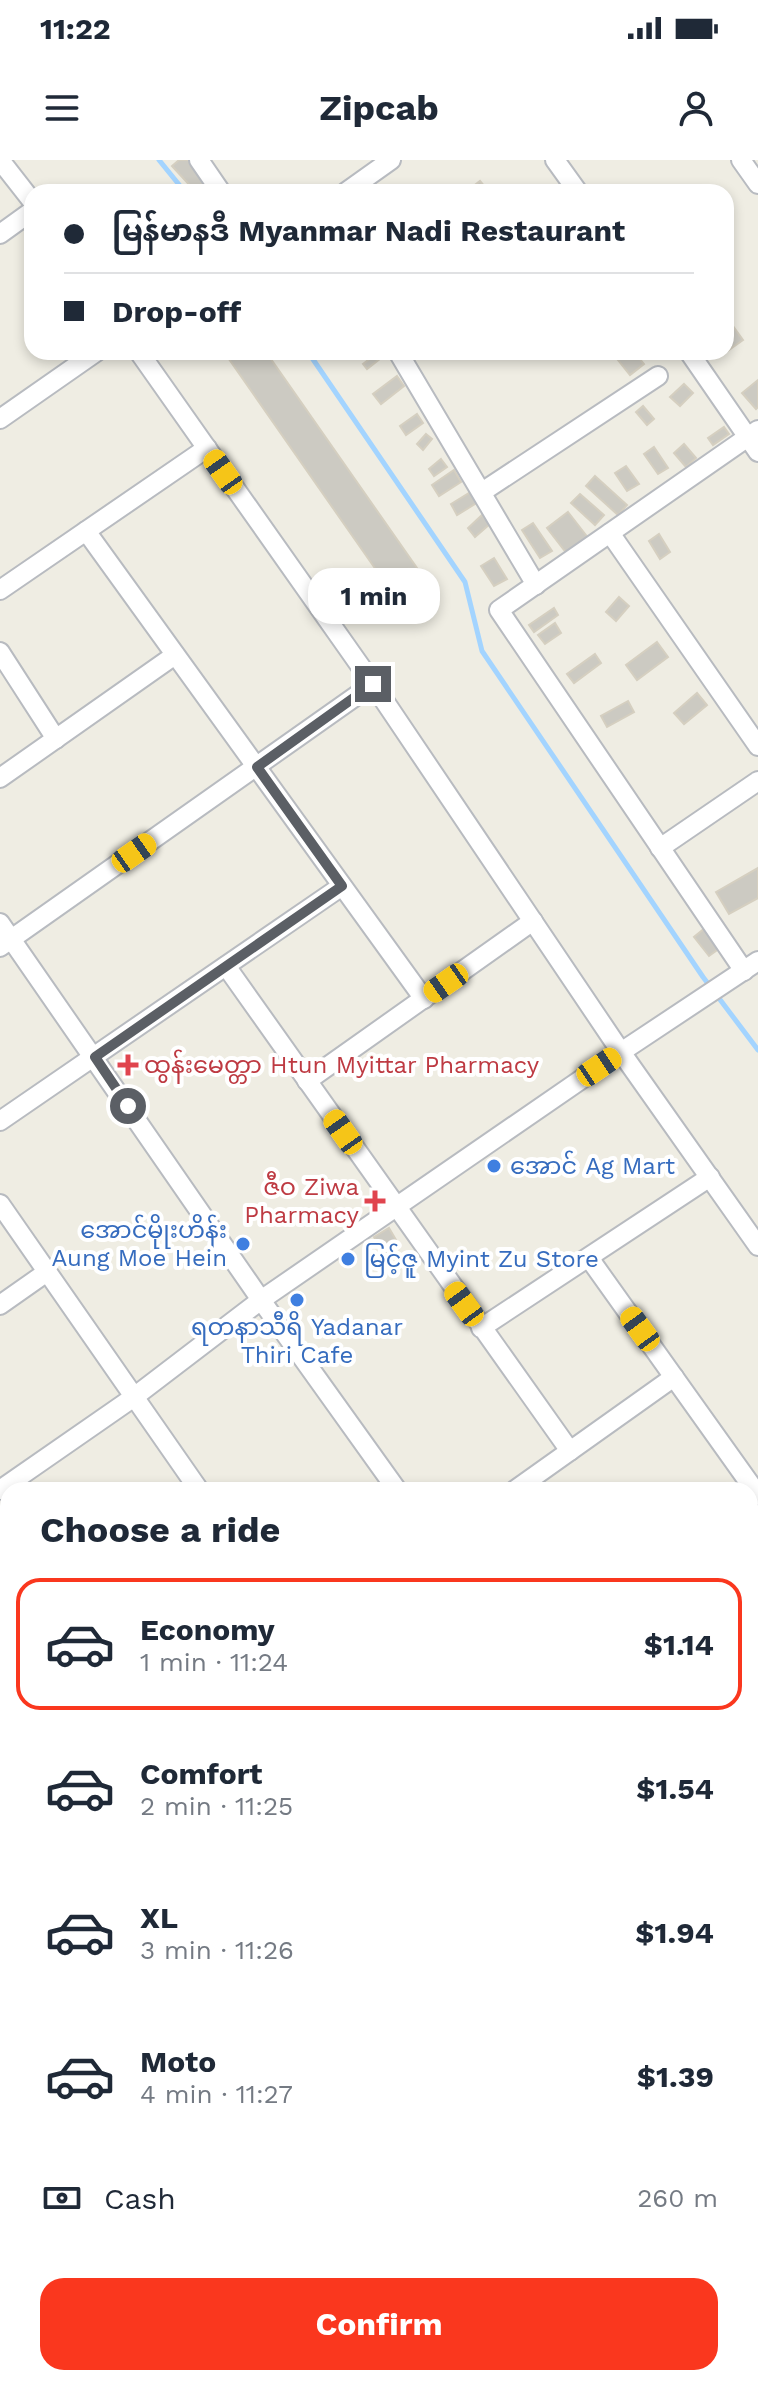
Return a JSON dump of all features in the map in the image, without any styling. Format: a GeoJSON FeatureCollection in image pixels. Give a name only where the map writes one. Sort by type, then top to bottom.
{"type":"FeatureCollection","features":[{"type":"Feature","properties":{"kind":"street"},"geometry":{"type":"LineString","coordinates":[[0,160],[24,191]]}},
{"type":"Feature","properties":{"kind":"street"},"geometry":{"type":"LineString","coordinates":[[199,160],[216,184]]}},
{"type":"Feature","properties":{"kind":"street"},"geometry":{"type":"LineString","coordinates":[[357,184],[391,160]]}},
{"type":"Feature","properties":{"kind":"street"},"geometry":{"type":"LineString","coordinates":[[555,160],[572,184]]}},
{"type":"Feature","properties":{"kind":"street"},"geometry":{"type":"LineString","coordinates":[[741,160],[758,184]]}},
{"type":"Feature","properties":{"kind":"street"},"geometry":{"type":"LineString","coordinates":[[0,234],[24,217]]}},
{"type":"Feature","properties":{"kind":"street"},"geometry":{"type":"LineString","coordinates":[[0,419],[85,360]]}},
{"type":"Feature","properties":{"kind":"street"},"geometry":{"type":"LineString","coordinates":[[145,360],[373,684],[621,1052],[758,1246]]}},
{"type":"Feature","properties":{"kind":"street"},"geometry":{"type":"LineString","coordinates":[[403,360],[536,585]]}},
{"type":"Feature","properties":{"kind":"street"},"geometry":{"type":"LineString","coordinates":[[12,1482],[134,1397],[261,1300],[751,966],[660,848],[499,610],[610,533],[755,440],[695,360]]}},
{"type":"Feature","properties":{"kind":"street"},"geometry":{"type":"LineString","coordinates":[[482,492],[658,376]]}},
{"type":"Feature","properties":{"kind":"street"},"geometry":{"type":"LineString","coordinates":[[0,590],[207,448]]}},
{"type":"Feature","properties":{"kind":"street"},"geometry":{"type":"LineString","coordinates":[[86,531],[424,999]]}},
{"type":"Feature","properties":{"kind":"street"},"geometry":{"type":"LineString","coordinates":[[610,533],[758,746]]}},
{"type":"Feature","properties":{"kind":"street"},"geometry":{"type":"LineString","coordinates":[[0,652],[56,739]]}},
{"type":"Feature","properties":{"kind":"street"},"geometry":{"type":"LineString","coordinates":[[0,778],[175,655]]}},
{"type":"Feature","properties":{"kind":"street"},"geometry":{"type":"LineString","coordinates":[[6,943],[373,684]]}},
{"type":"Feature","properties":{"kind":"street"},"geometry":{"type":"LineString","coordinates":[[660,848],[758,781]]}},
{"type":"Feature","properties":{"kind":"street"},"geometry":{"type":"LineString","coordinates":[[0,1121],[342,886]]}},
{"type":"Feature","properties":{"kind":"street"},"geometry":{"type":"LineString","coordinates":[[307,1081],[533,921]]}},
{"type":"Feature","properties":{"kind":"street"},"geometry":{"type":"LineString","coordinates":[[0,923],[6,943],[95,1057],[261,1300],[391,1482]]}},
{"type":"Feature","properties":{"kind":"street"},"geometry":{"type":"LineString","coordinates":[[226,966],[570,1451]]}},
{"type":"Feature","properties":{"kind":"street"},"geometry":{"type":"LineString","coordinates":[[481,1328],[710,1177]]}},
{"type":"Feature","properties":{"kind":"street"},"geometry":{"type":"LineString","coordinates":[[0,1204],[193,1482]]}},
{"type":"Feature","properties":{"kind":"street"},"geometry":{"type":"LineString","coordinates":[[589,1258],[746,1482]]}},
{"type":"Feature","properties":{"kind":"street"},"geometry":{"type":"LineString","coordinates":[[0,1305],[47,1272]]}},
{"type":"Feature","properties":{"kind":"street"},"geometry":{"type":"LineString","coordinates":[[526,1482],[674,1377]]}},
{"type":"Feature","properties":{"kind":"building"},"geometry":{"type":"Polygon","coordinates":[[[179,160],[188,160],[208,181],[205,184],[189,184],[172,166],[179,160]]]}},
{"type":"Feature","properties":{"kind":"building"},"geometry":{"type":"Polygon","coordinates":[[[734,327],[743,340],[734,346],[734,327]]]}},
{"type":"Feature","properties":{"kind":"building"},"geometry":{"type":"Polygon","coordinates":[[[230,360],[272,360],[417,568],[388,587],[230,360]]]}},
{"type":"Feature","properties":{"kind":"building"},"geometry":{"type":"Polygon","coordinates":[[[368,360],[379,360],[367,369],[363,364],[368,360]]]}},
{"type":"Feature","properties":{"kind":"building"},"geometry":{"type":"Polygon","coordinates":[[[618,360],[641,360],[644,364],[630,375],[618,360]]]}},
{"type":"Feature","properties":{"kind":"building"},"geometry":{"type":"Polygon","coordinates":[[[397,376],[404,386],[381,404],[373,394],[397,376]]]}},
{"type":"Feature","properties":{"kind":"building"},"geometry":{"type":"Polygon","coordinates":[[[758,380],[758,407],[756,409],[742,393],[758,380]]]}},
{"type":"Feature","properties":{"kind":"building"},"geometry":{"type":"Polygon","coordinates":[[[684,384],[693,393],[680,406],[670,397],[684,384]]]}},
{"type":"Feature","properties":{"kind":"building"},"geometry":{"type":"Polygon","coordinates":[[[643,406],[654,419],[647,425],[636,412],[643,406]]]}},
{"type":"Feature","properties":{"kind":"building"},"geometry":{"type":"Polygon","coordinates":[[[417,414],[423,423],[406,435],[400,426],[417,414]]]}},
{"type":"Feature","properties":{"kind":"building"},"geometry":{"type":"Polygon","coordinates":[[[724,427],[729,434],[713,445],[708,438],[724,427]]]}},
{"type":"Feature","properties":{"kind":"building"},"geometry":{"type":"Polygon","coordinates":[[[426,434],[432,439],[423,450],[417,444],[426,434]]]}},
{"type":"Feature","properties":{"kind":"building"},"geometry":{"type":"Polygon","coordinates":[[[684,444],[696,458],[686,467],[674,453],[684,444]]]}},
{"type":"Feature","properties":{"kind":"building"},"geometry":{"type":"Polygon","coordinates":[[[654,447],[668,468],[658,474],[644,454],[654,447]]]}},
{"type":"Feature","properties":{"kind":"building"},"geometry":{"type":"Polygon","coordinates":[[[441,459],[447,467],[434,476],[429,469],[441,459]]]}},
{"type":"Feature","properties":{"kind":"building"},"geometry":{"type":"Polygon","coordinates":[[[626,466],[639,484],[627,491],[615,473],[626,466]]]}},
{"type":"Feature","properties":{"kind":"building"},"geometry":{"type":"Polygon","coordinates":[[[454,470],[461,482],[439,496],[432,485],[454,470]]]}},
{"type":"Feature","properties":{"kind":"building"},"geometry":{"type":"Polygon","coordinates":[[[595,476],[627,505],[618,515],[586,486],[595,476]]]}},
{"type":"Feature","properties":{"kind":"building"},"geometry":{"type":"Polygon","coordinates":[[[474,490],[480,501],[457,515],[451,504],[474,490]]]}},
{"type":"Feature","properties":{"kind":"building"},"geometry":{"type":"Polygon","coordinates":[[[580,494],[604,515],[595,525],[571,503],[580,494]]]}},
{"type":"Feature","properties":{"kind":"building"},"geometry":{"type":"Polygon","coordinates":[[[568,512],[589,539],[568,555],[547,528],[568,512]]]}},
{"type":"Feature","properties":{"kind":"building"},"geometry":{"type":"Polygon","coordinates":[[[482,515],[490,524],[475,537],[468,528],[482,515]]]}},
{"type":"Feature","properties":{"kind":"building"},"geometry":{"type":"Polygon","coordinates":[[[533,523],[552,551],[540,558],[522,530],[533,523]]]}},
{"type":"Feature","properties":{"kind":"building"},"geometry":{"type":"Polygon","coordinates":[[[659,534],[670,552],[660,559],[649,541],[659,534]]]}},
{"type":"Feature","properties":{"kind":"building"},"geometry":{"type":"Polygon","coordinates":[[[494,558],[507,579],[494,586],[481,566],[494,558]]]}},
{"type":"Feature","properties":{"kind":"building"},"geometry":{"type":"Polygon","coordinates":[[[619,597],[629,606],[616,621],[606,612],[619,597]]]}},
{"type":"Feature","properties":{"kind":"building"},"geometry":{"type":"Polygon","coordinates":[[[554,608],[558,615],[534,632],[529,625],[554,608]]]}},
{"type":"Feature","properties":{"kind":"building"},"geometry":{"type":"Polygon","coordinates":[[[555,623],[561,633],[545,644],[538,635],[555,623]]]}},
{"type":"Feature","properties":{"kind":"building"},"geometry":{"type":"Polygon","coordinates":[[[657,642],[668,657],[637,680],[626,665],[657,642]]]}},
{"type":"Feature","properties":{"kind":"building"},"geometry":{"type":"Polygon","coordinates":[[[595,654],[601,663],[574,683],[567,674],[595,654]]]}},
{"type":"Feature","properties":{"kind":"building"},"geometry":{"type":"Polygon","coordinates":[[[697,693],[707,705],[684,724],[674,713],[697,693]]]}},
{"type":"Feature","properties":{"kind":"building"},"geometry":{"type":"Polygon","coordinates":[[[628,701],[634,712],[607,727],[601,716],[628,701]]]}},
{"type":"Feature","properties":{"kind":"building"},"geometry":{"type":"Polygon","coordinates":[[[758,868],[758,898],[729,914],[716,892],[758,868]]]}},
{"type":"Feature","properties":{"kind":"building"},"geometry":{"type":"Polygon","coordinates":[[[705,928],[720,948],[709,956],[694,937],[705,928]]]}},
{"type":"Feature","properties":{"kind":"building"},"geometry":{"type":"Polygon","coordinates":[[[389,1228],[399,1245],[385,1255],[374,1237],[389,1228]]]}},
{"type":"Feature","properties":{"kind":"waterway"},"geometry":{"type":"LineString","coordinates":[[159,160],[178,184]]}},
{"type":"Feature","properties":{"kind":"waterway"},"geometry":{"type":"LineString","coordinates":[[313,360],[465,582],[482,651],[703,977],[758,1050]]}},
{"type":"Feature","properties":{"kind":"place","name":"ထွန်းမေတ္တာ Htun Myittar Pharmacy"},"geometry":{"type":"Point","coordinates":[128,1065]}},
{"type":"Feature","properties":{"kind":"place","name":"အောင် Ag Mart"},"geometry":{"type":"Point","coordinates":[494,1166]}},
{"type":"Feature","properties":{"kind":"place","name":"ဇီဝ Ziwa Pharmacy"},"geometry":{"type":"Point","coordinates":[375,1201]}},
{"type":"Feature","properties":{"kind":"place","name":"အောင်မိုုးဟိန်း Aung Moe Hein"},"geometry":{"type":"Point","coordinates":[243,1244]}},
{"type":"Feature","properties":{"kind":"place","name":"မြင့်ဇူ Myint Zu Store"},"geometry":{"type":"Point","coordinates":[348,1259]}},
{"type":"Feature","properties":{"kind":"place","name":"ရတနာသီရိ Yadanar Thiri Cafe"},"geometry":{"type":"Point","coordinates":[297,1300]}},
{"type":"Feature","properties":{"kind":"route"},"geometry":{"type":"LineString","coordinates":[[128,1106],[95,1057],[342,886],[257,767],[373,684]]}}]}
